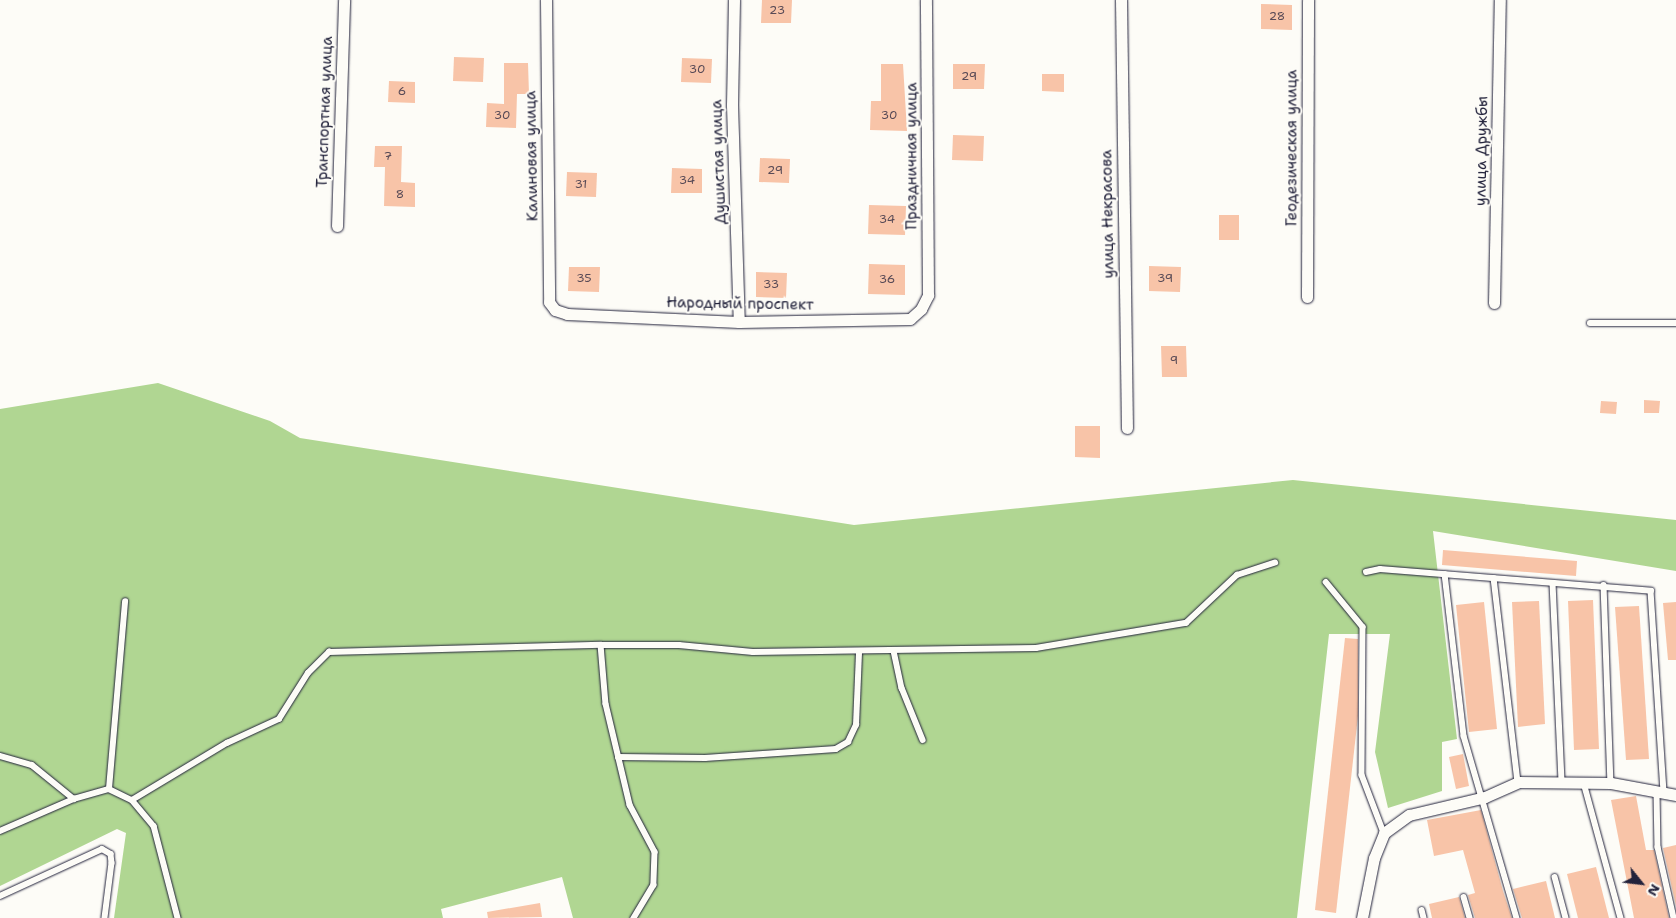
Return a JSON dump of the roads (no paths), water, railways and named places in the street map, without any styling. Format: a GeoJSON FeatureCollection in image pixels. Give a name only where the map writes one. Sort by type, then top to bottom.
{"type":"FeatureCollection","features":[{"type":"Feature","properties":{"kind":"street","name":"Транспортная улица"},"geometry":{"type":"LineString","coordinates":[[337,226],[344,0]]}},
{"type":"Feature","properties":{"kind":"street","name":"Калиновая улица"},"geometry":{"type":"LineString","coordinates":[[546,0],[549,302],[555,310]]}},
{"type":"Feature","properties":{"kind":"street","name":"Душистая улица"},"geometry":{"type":"LineString","coordinates":[[734,0],[732,105],[739,322]]}},
{"type":"Feature","properties":{"kind":"street","name":"Праздничная улица"},"geometry":{"type":"LineString","coordinates":[[921,309],[928,295],[926,0]]}},
{"type":"Feature","properties":{"kind":"street","name":"улица Некрасова"},"geometry":{"type":"LineString","coordinates":[[1121,0],[1127,428]]}},
{"type":"Feature","properties":{"kind":"street","name":"Геодезическая улица"},"geometry":{"type":"LineString","coordinates":[[1307,297],[1308,0]]}},
{"type":"Feature","properties":{"kind":"street","name":"улица Дружбы"},"geometry":{"type":"LineString","coordinates":[[1494,303],[1500,0]]}},
{"type":"Feature","properties":{"kind":"street","name":"Народный проспект"},"geometry":{"type":"LineString","coordinates":[[555,310],[739,322],[910,319],[921,309]]}},
{"type":"Feature","properties":{"kind":"street"},"geometry":{"type":"LineString","coordinates":[[1362,918],[1374,858],[1384,833],[1409,815],[1484,797],[1518,782],[1612,783],[1676,795]]}},
{"type":"Feature","properties":{"kind":"lane"},"geometry":{"type":"LineString","coordinates":[[1590,323],[1676,322]]}},
{"type":"Feature","properties":{"kind":"lane"},"geometry":{"type":"LineString","coordinates":[[132,800],[227,743],[279,719],[308,673],[329,652],[601,645],[859,652],[1070,644],[1186,623],[1237,575],[1275,563]]}},
{"type":"Feature","properties":{"kind":"lane"},"geometry":{"type":"LineString","coordinates":[[1366,572],[1380,569],[1553,583],[1604,585],[1651,591],[1660,792],[1658,847],[1674,918]]}},
{"type":"Feature","properties":{"kind":"lane"},"geometry":{"type":"LineString","coordinates":[[1445,574],[1464,736],[1484,797],[1517,918]]}},
{"type":"Feature","properties":{"kind":"lane"},"geometry":{"type":"LineString","coordinates":[[1494,578],[1518,782]]}},
{"type":"Feature","properties":{"kind":"lane"},"geometry":{"type":"LineString","coordinates":[[1326,582],[1363,627],[1362,775],[1384,833]]}},
{"type":"Feature","properties":{"kind":"lane"},"geometry":{"type":"LineString","coordinates":[[1553,583],[1562,783]]}},
{"type":"Feature","properties":{"kind":"lane"},"geometry":{"type":"LineString","coordinates":[[1604,585],[1612,783]]}},
{"type":"Feature","properties":{"kind":"lane"},"geometry":{"type":"LineString","coordinates":[[109,789],[125,602]]}},
{"type":"Feature","properties":{"kind":"lane"},"geometry":{"type":"LineString","coordinates":[[601,645],[606,704],[630,805],[656,852],[654,885],[634,918]]}},
{"type":"Feature","properties":{"kind":"lane"},"geometry":{"type":"LineString","coordinates":[[894,651],[902,688],[923,740]]}},
{"type":"Feature","properties":{"kind":"lane"},"geometry":{"type":"LineString","coordinates":[[618,757],[705,758],[836,750],[848,742],[856,725],[859,652]]}},
{"type":"Feature","properties":{"kind":"lane"},"geometry":{"type":"LineString","coordinates":[[0,756],[32,765],[74,799]]}},
{"type":"Feature","properties":{"kind":"lane"},"geometry":{"type":"LineString","coordinates":[[1584,783],[1621,918]]}},
{"type":"Feature","properties":{"kind":"lane"},"geometry":{"type":"LineString","coordinates":[[0,831],[74,799],[109,789],[132,800],[154,826],[178,918]]}},
{"type":"Feature","properties":{"kind":"lane"},"geometry":{"type":"LineString","coordinates":[[0,896],[102,849],[111,854],[112,863],[105,918]]}},
{"type":"Feature","properties":{"kind":"lane"},"geometry":{"type":"LineString","coordinates":[[1555,877],[1566,918]]}},
{"type":"Feature","properties":{"kind":"lane"},"geometry":{"type":"LineString","coordinates":[[1464,897],[1470,918]]}},
{"type":"Feature","properties":{"kind":"lane"},"geometry":{"type":"LineString","coordinates":[[1422,910],[1424,918]]}}]}
